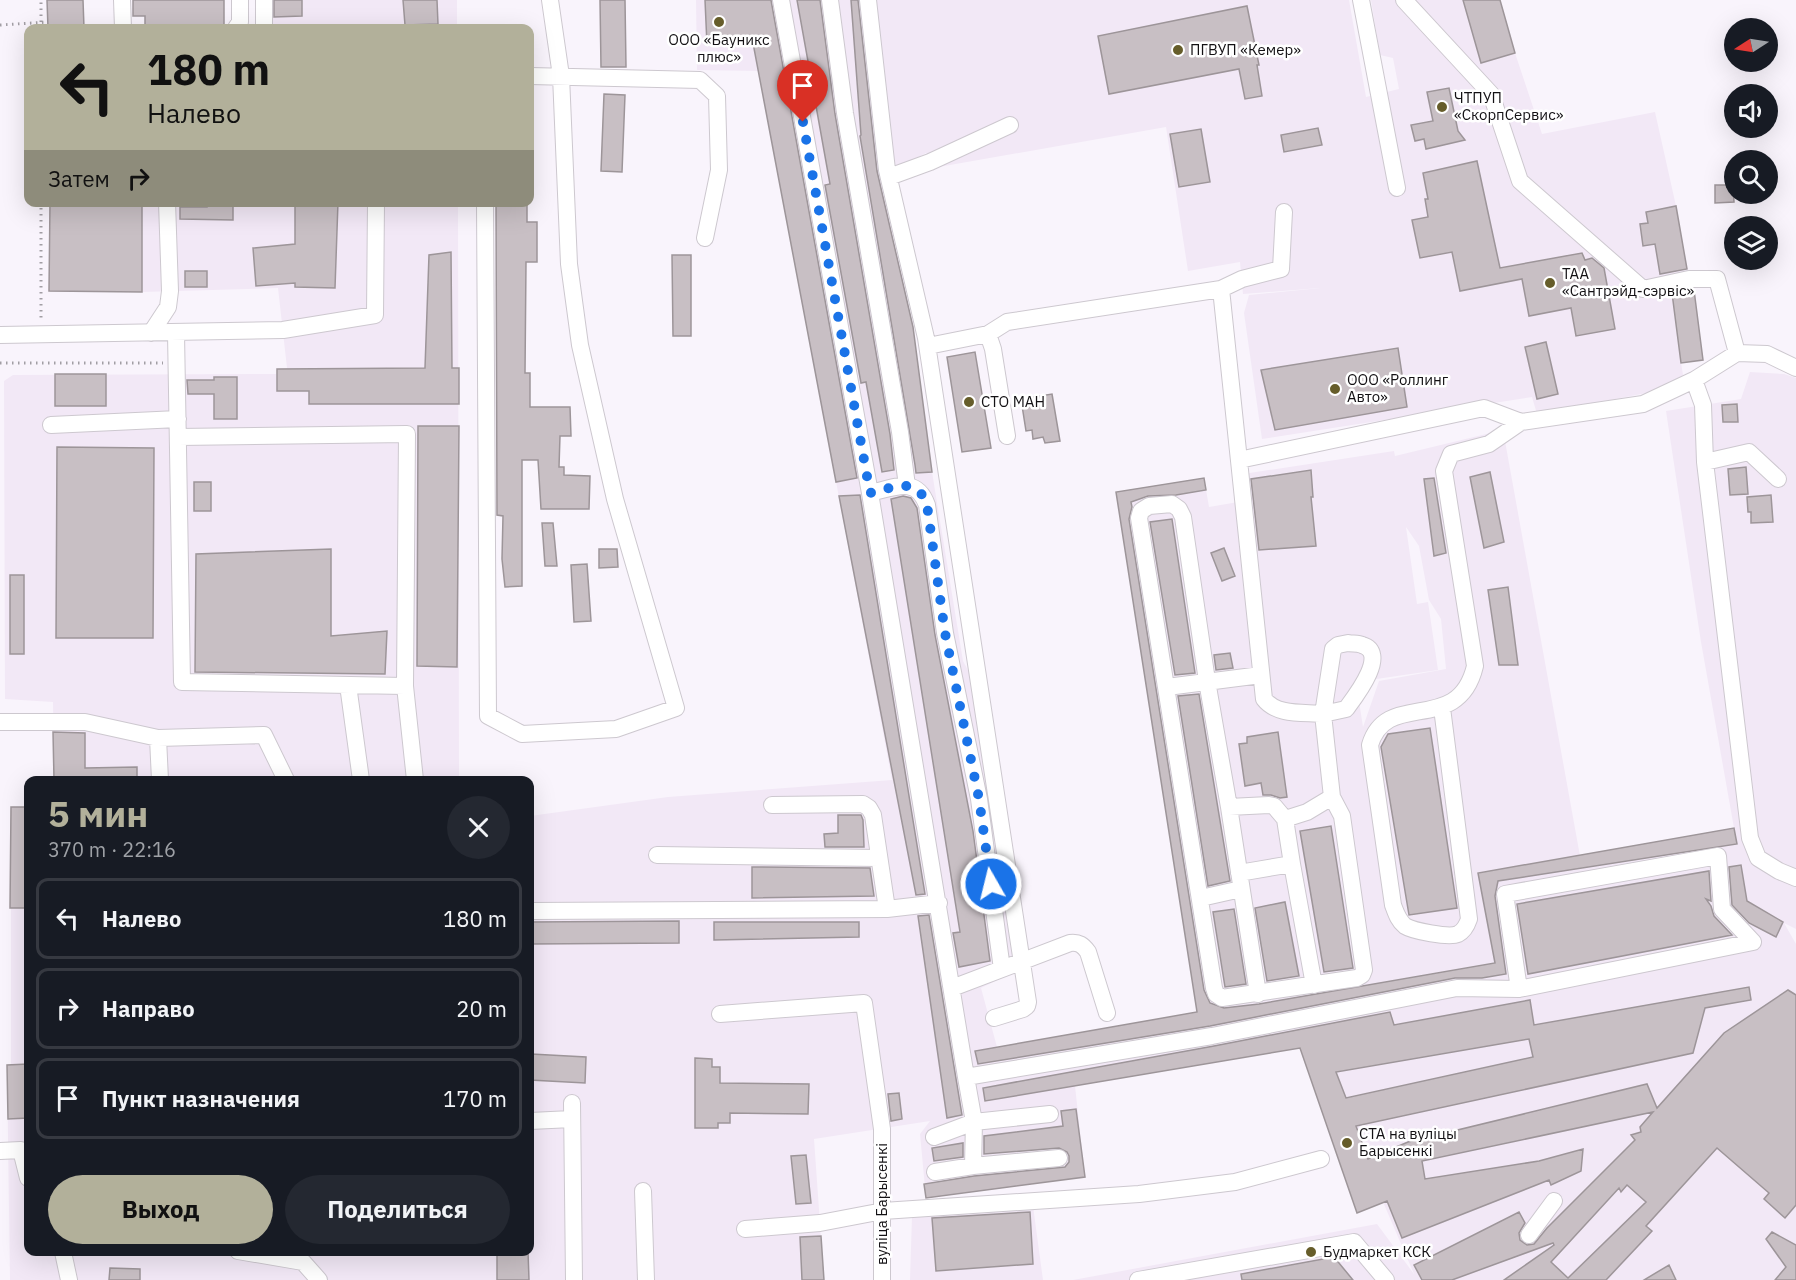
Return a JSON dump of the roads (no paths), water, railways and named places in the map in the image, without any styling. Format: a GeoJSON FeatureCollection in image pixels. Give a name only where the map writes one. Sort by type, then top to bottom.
{"type":"FeatureCollection","features":[{"type":"Feature","properties":{"kind":"street"},"geometry":{"type":"LineString","coordinates":[[122,0],[123,24]]}},
{"type":"Feature","properties":{"kind":"street"},"geometry":{"type":"LineString","coordinates":[[239,24],[240,0]]}},
{"type":"Feature","properties":{"kind":"street"},"geometry":{"type":"LineString","coordinates":[[264,0],[264,24]]}},
{"type":"Feature","properties":{"kind":"street"},"geometry":{"type":"LineString","coordinates":[[485,207],[488,716],[522,734],[616,729],[676,708],[615,499],[580,345],[569,264],[561,76],[550,0]]}},
{"type":"Feature","properties":{"kind":"street"},"geometry":{"type":"LineString","coordinates":[[781,0],[870,493],[939,903],[974,1122],[973,1166]]}},
{"type":"Feature","properties":{"kind":"street"},"geometry":{"type":"LineString","coordinates":[[830,0],[849,135],[900,432],[907,486]]}},
{"type":"Feature","properties":{"kind":"street"},"geometry":{"type":"LineString","coordinates":[[868,0],[889,177],[927,346],[1027,1006],[994,1018]]}},
{"type":"Feature","properties":{"kind":"street"},"geometry":{"type":"LineString","coordinates":[[1361,0],[1397,188]]}},
{"type":"Feature","properties":{"kind":"street"},"geometry":{"type":"LineString","coordinates":[[1404,0],[1491,94],[1520,181],[1643,289],[1689,279],[1717,279],[1737,353]]}},
{"type":"Feature","properties":{"kind":"street"},"geometry":{"type":"LineString","coordinates":[[534,76],[699,80],[717,96],[719,170],[705,238]]}},
{"type":"Feature","properties":{"kind":"street"},"geometry":{"type":"LineString","coordinates":[[889,177],[930,162],[1010,125]]}},
{"type":"Feature","properties":{"kind":"street"},"geometry":{"type":"LineString","coordinates":[[151,333],[168,308],[170,291],[167,207]]}},
{"type":"Feature","properties":{"kind":"street"},"geometry":{"type":"LineString","coordinates":[[0,335],[283,330],[375,315],[376,207]]}},
{"type":"Feature","properties":{"kind":"street"},"geometry":{"type":"LineString","coordinates":[[927,346],[988,334],[1007,322],[1221,289],[1242,279],[1281,269],[1284,213]]}},
{"type":"Feature","properties":{"kind":"street"},"geometry":{"type":"LineString","coordinates":[[1221,289],[1264,699],[1276,710],[1323,714],[1332,797],[1342,816],[1364,970],[1357,978],[1314,985],[1258,994],[1226,999],[1216,994],[1139,518],[1141,511],[1149,506],[1172,504],[1179,509],[1183,517],[1258,994]]}},
{"type":"Feature","properties":{"kind":"street"},"geometry":{"type":"LineString","coordinates":[[176,333],[182,682],[405,686]]}},
{"type":"Feature","properties":{"kind":"street"},"geometry":{"type":"LineString","coordinates":[[988,334],[993,349],[1007,436]]}},
{"type":"Feature","properties":{"kind":"street"},"geometry":{"type":"LineString","coordinates":[[1442,708],[1469,919],[1467,926],[1458,934],[1449,936],[1411,929],[1398,918],[1393,905],[1370,745],[1374,733],[1391,717],[1442,708],[1458,697],[1471,682],[1475,666],[1444,471],[1451,454],[1489,444],[1521,422],[1643,404],[1694,380],[1737,353],[1767,354],[1796,368]]}},
{"type":"Feature","properties":{"kind":"street"},"geometry":{"type":"LineString","coordinates":[[1694,380],[1703,405],[1705,462],[1750,838],[1758,858],[1796,878]]}},
{"type":"Feature","properties":{"kind":"street"},"geometry":{"type":"LineString","coordinates":[[1239,460],[1484,408],[1521,422]]}},
{"type":"Feature","properties":{"kind":"street"},"geometry":{"type":"LineString","coordinates":[[51,425],[178,419]]}},
{"type":"Feature","properties":{"kind":"street"},"geometry":{"type":"LineString","coordinates":[[178,437],[407,434],[405,686],[415,776]]}},
{"type":"Feature","properties":{"kind":"street"},"geometry":{"type":"LineString","coordinates":[[1705,462],[1749,452],[1778,479]]}},
{"type":"Feature","properties":{"kind":"street"},"geometry":{"type":"LineString","coordinates":[[870,493],[907,486],[919,489],[927,505],[945,633],[979,799],[1002,969]]}},
{"type":"Feature","properties":{"kind":"street"},"geometry":{"type":"LineString","coordinates":[[1167,687],[1261,675]]}},
{"type":"Feature","properties":{"kind":"street"},"geometry":{"type":"LineString","coordinates":[[348,685],[360,776]]}},
{"type":"Feature","properties":{"kind":"street"},"geometry":{"type":"LineString","coordinates":[[0,722],[85,722],[158,738],[264,735],[284,776]]}},
{"type":"Feature","properties":{"kind":"street"},"geometry":{"type":"LineString","coordinates":[[158,738],[160,776]]}},
{"type":"Feature","properties":{"kind":"street"},"geometry":{"type":"LineString","coordinates":[[1286,819],[1307,812],[1332,797]]}},
{"type":"Feature","properties":{"kind":"street"},"geometry":{"type":"LineString","coordinates":[[772,805],[863,804],[869,808],[873,815],[887,909]]}},
{"type":"Feature","properties":{"kind":"street"},"geometry":{"type":"LineString","coordinates":[[1229,807],[1275,806],[1286,819],[1314,985]]}},
{"type":"Feature","properties":{"kind":"street"},"geometry":{"type":"LineString","coordinates":[[657,855],[879,858]]}},
{"type":"Feature","properties":{"kind":"street"},"geometry":{"type":"LineString","coordinates":[[966,1077],[1212,1036],[1457,988],[1519,989],[1753,942],[1722,909],[1718,856],[1505,894],[1519,989]]}},
{"type":"Feature","properties":{"kind":"street"},"geometry":{"type":"LineString","coordinates":[[1200,898],[1240,881],[1292,864]]}},
{"type":"Feature","properties":{"kind":"street"},"geometry":{"type":"LineString","coordinates":[[534,911],[887,909],[939,903]]}},
{"type":"Feature","properties":{"kind":"street"},"geometry":{"type":"LineString","coordinates":[[952,988],[1070,942],[1077,942],[1084,945],[1088,952],[1107,1013]]}},
{"type":"Feature","properties":{"kind":"street","name":"вуліца Барысенкі"},"geometry":{"type":"LineString","coordinates":[[720,1014],[864,1003],[882,1128],[882,1280]]}},
{"type":"Feature","properties":{"kind":"street"},"geometry":{"type":"LineString","coordinates":[[534,1120],[572,1111],[574,1280]]}},
{"type":"Feature","properties":{"kind":"street"},"geometry":{"type":"LineString","coordinates":[[934,1137],[974,1122],[1050,1114]]}},
{"type":"Feature","properties":{"kind":"street"},"geometry":{"type":"LineString","coordinates":[[0,1151],[24,1149]]}},
{"type":"Feature","properties":{"kind":"street"},"geometry":{"type":"LineString","coordinates":[[935,1172],[1059,1158]]}},
{"type":"Feature","properties":{"kind":"street"},"geometry":{"type":"LineString","coordinates":[[745,1229],[820,1223],[883,1211],[1139,1194],[1235,1182],[1321,1159]]}},
{"type":"Feature","properties":{"kind":"street"},"geometry":{"type":"LineString","coordinates":[[643,1191],[646,1280]]}},
{"type":"Feature","properties":{"kind":"street"},"geometry":{"type":"LineString","coordinates":[[1529,1235],[1554,1201]]}},
{"type":"Feature","properties":{"kind":"street"},"geometry":{"type":"LineString","coordinates":[[1138,1280],[1354,1242],[1386,1280]]}},
{"type":"Feature","properties":{"kind":"street"},"geometry":{"type":"LineString","coordinates":[[65,1256],[69,1280]]}},
{"type":"Feature","properties":{"kind":"street"},"geometry":{"type":"LineString","coordinates":[[268,1256],[303,1262],[320,1280]]}},
{"type":"Feature","properties":{"kind":"place","name":"ООО «Бауникс плюс»"},"geometry":{"type":"Point","coordinates":[719,22]}},
{"type":"Feature","properties":{"kind":"place","name":"ПГВУП «Кемер»"},"geometry":{"type":"Point","coordinates":[1178,50]}},
{"type":"Feature","properties":{"kind":"place","name":"ЧТПУП «СкорпСервис»"},"geometry":{"type":"Point","coordinates":[1442,107]}},
{"type":"Feature","properties":{"kind":"place","name":"ТАА «Сантрэйд-сэрвіс»"},"geometry":{"type":"Point","coordinates":[1550,283]}},
{"type":"Feature","properties":{"kind":"place","name":"ООО «Роллинг Авто»"},"geometry":{"type":"Point","coordinates":[1335,389]}},
{"type":"Feature","properties":{"kind":"place","name":"СТО МАН"},"geometry":{"type":"Point","coordinates":[969,402]}},
{"type":"Feature","properties":{"kind":"place","name":"СТА на вуліцы Барысенкі"},"geometry":{"type":"Point","coordinates":[1347,1143]}},
{"type":"Feature","properties":{"kind":"place","name":"Будмаркет КСК"},"geometry":{"type":"Point","coordinates":[1311,1252]}}]}
